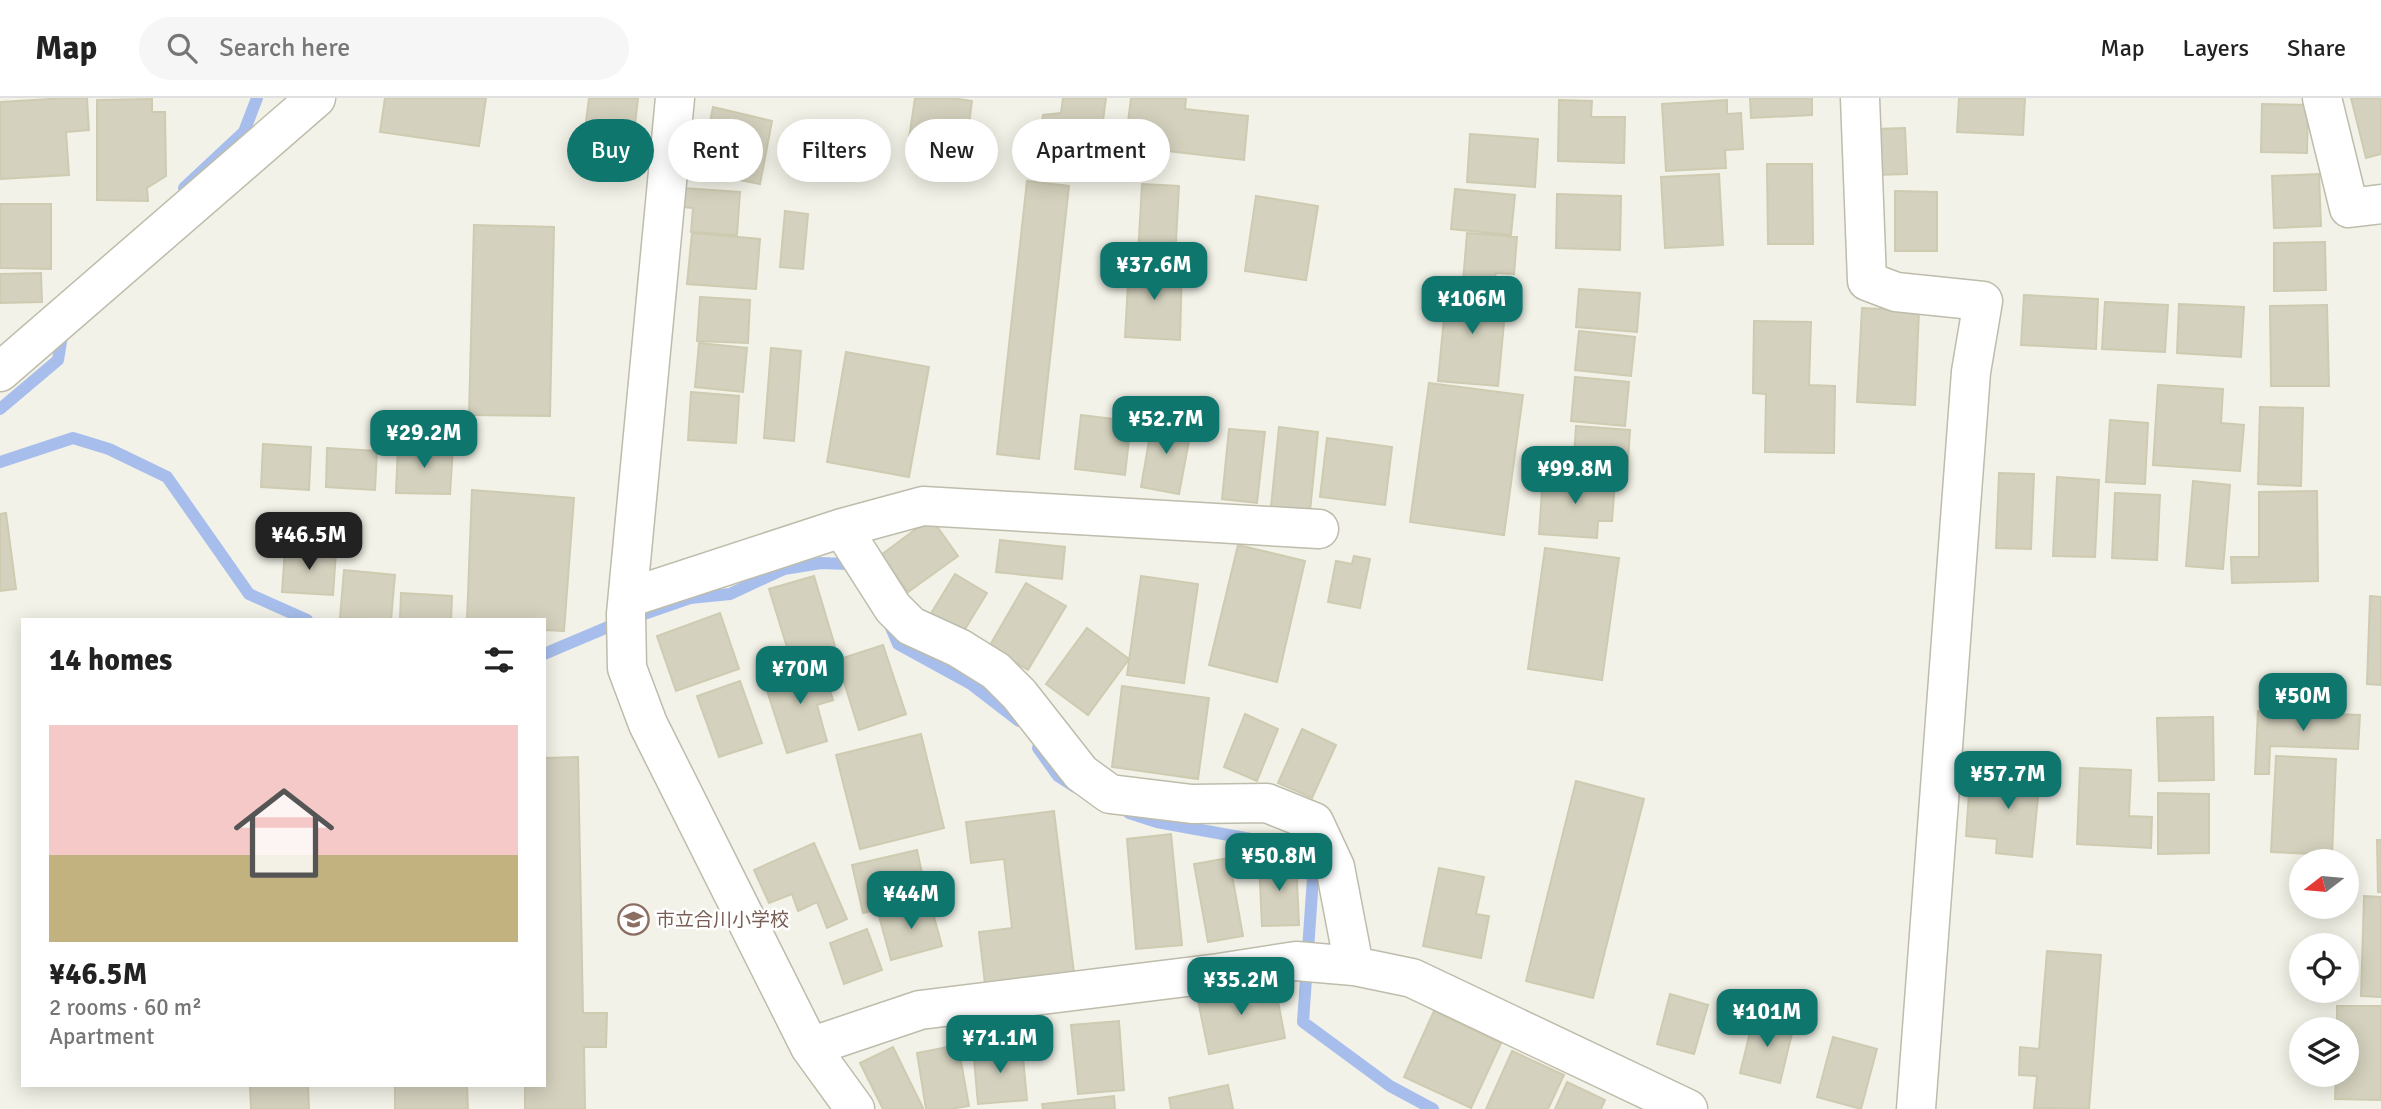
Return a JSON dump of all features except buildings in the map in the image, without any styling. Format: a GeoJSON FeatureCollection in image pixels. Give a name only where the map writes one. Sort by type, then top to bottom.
{"type":"FeatureCollection","features":[{"type":"Feature","properties":{"kind":"street"},"geometry":{"type":"LineString","coordinates":[[0,372],[316,98]]}},
{"type":"Feature","properties":{"kind":"street"},"geometry":{"type":"LineString","coordinates":[[675,98],[627,620],[627,668],[648,724],[810,1046],[855,1109]]}},
{"type":"Feature","properties":{"kind":"street"},"geometry":{"type":"LineString","coordinates":[[1860,98],[1867,281],[1896,292],[1983,301],[1971,372],[1916,1109]]}},
{"type":"Feature","properties":{"kind":"street"},"geometry":{"type":"LineString","coordinates":[[2322,98],[2348,208],[2381,204]]}},
{"type":"Feature","properties":{"kind":"street"},"geometry":{"type":"LineString","coordinates":[[627,620],[842,528],[923,506],[1319,529]]}},
{"type":"Feature","properties":{"kind":"street"},"geometry":{"type":"LineString","coordinates":[[842,528],[893,608],[911,626],[960,648],[996,671],[1019,694],[1081,773],[1110,794],[1192,804],[1267,803],[1314,822],[1335,867],[1354,966]]}},
{"type":"Feature","properties":{"kind":"street"},"geometry":{"type":"LineString","coordinates":[[810,1046],[920,1010],[1296,961],[1354,966],[1412,978],[1688,1109]]}},
{"type":"Feature","properties":{"kind":"waterway"},"geometry":{"type":"LineString","coordinates":[[184,188],[244,132],[257,98]]}},
{"type":"Feature","properties":{"kind":"waterway"},"geometry":{"type":"LineString","coordinates":[[0,409],[58,360],[63,330]]}},
{"type":"Feature","properties":{"kind":"waterway"},"geometry":{"type":"LineString","coordinates":[[0,462],[73,438],[109,449],[167,477],[249,594],[303,618]]}},
{"type":"Feature","properties":{"kind":"waterway"},"geometry":{"type":"LineString","coordinates":[[546,653],[615,624],[690,598],[730,594],[784,569],[821,563],[847,564],[854,571]]}},
{"type":"Feature","properties":{"kind":"waterway"},"geometry":{"type":"LineString","coordinates":[[889,623],[898,644],[971,684],[1019,721]]}},
{"type":"Feature","properties":{"kind":"waterway"},"geometry":{"type":"LineString","coordinates":[[1038,748],[1058,776],[1075,787]]}},
{"type":"Feature","properties":{"kind":"waterway"},"geometry":{"type":"LineString","coordinates":[[1129,813],[1157,822],[1267,842],[1314,863],[1303,1022],[1390,1086],[1433,1109]]}},
{"type":"Feature","properties":{"kind":"place","name":"市立合川小学校"},"geometry":{"type":"Point","coordinates":[633,919]}}]}
